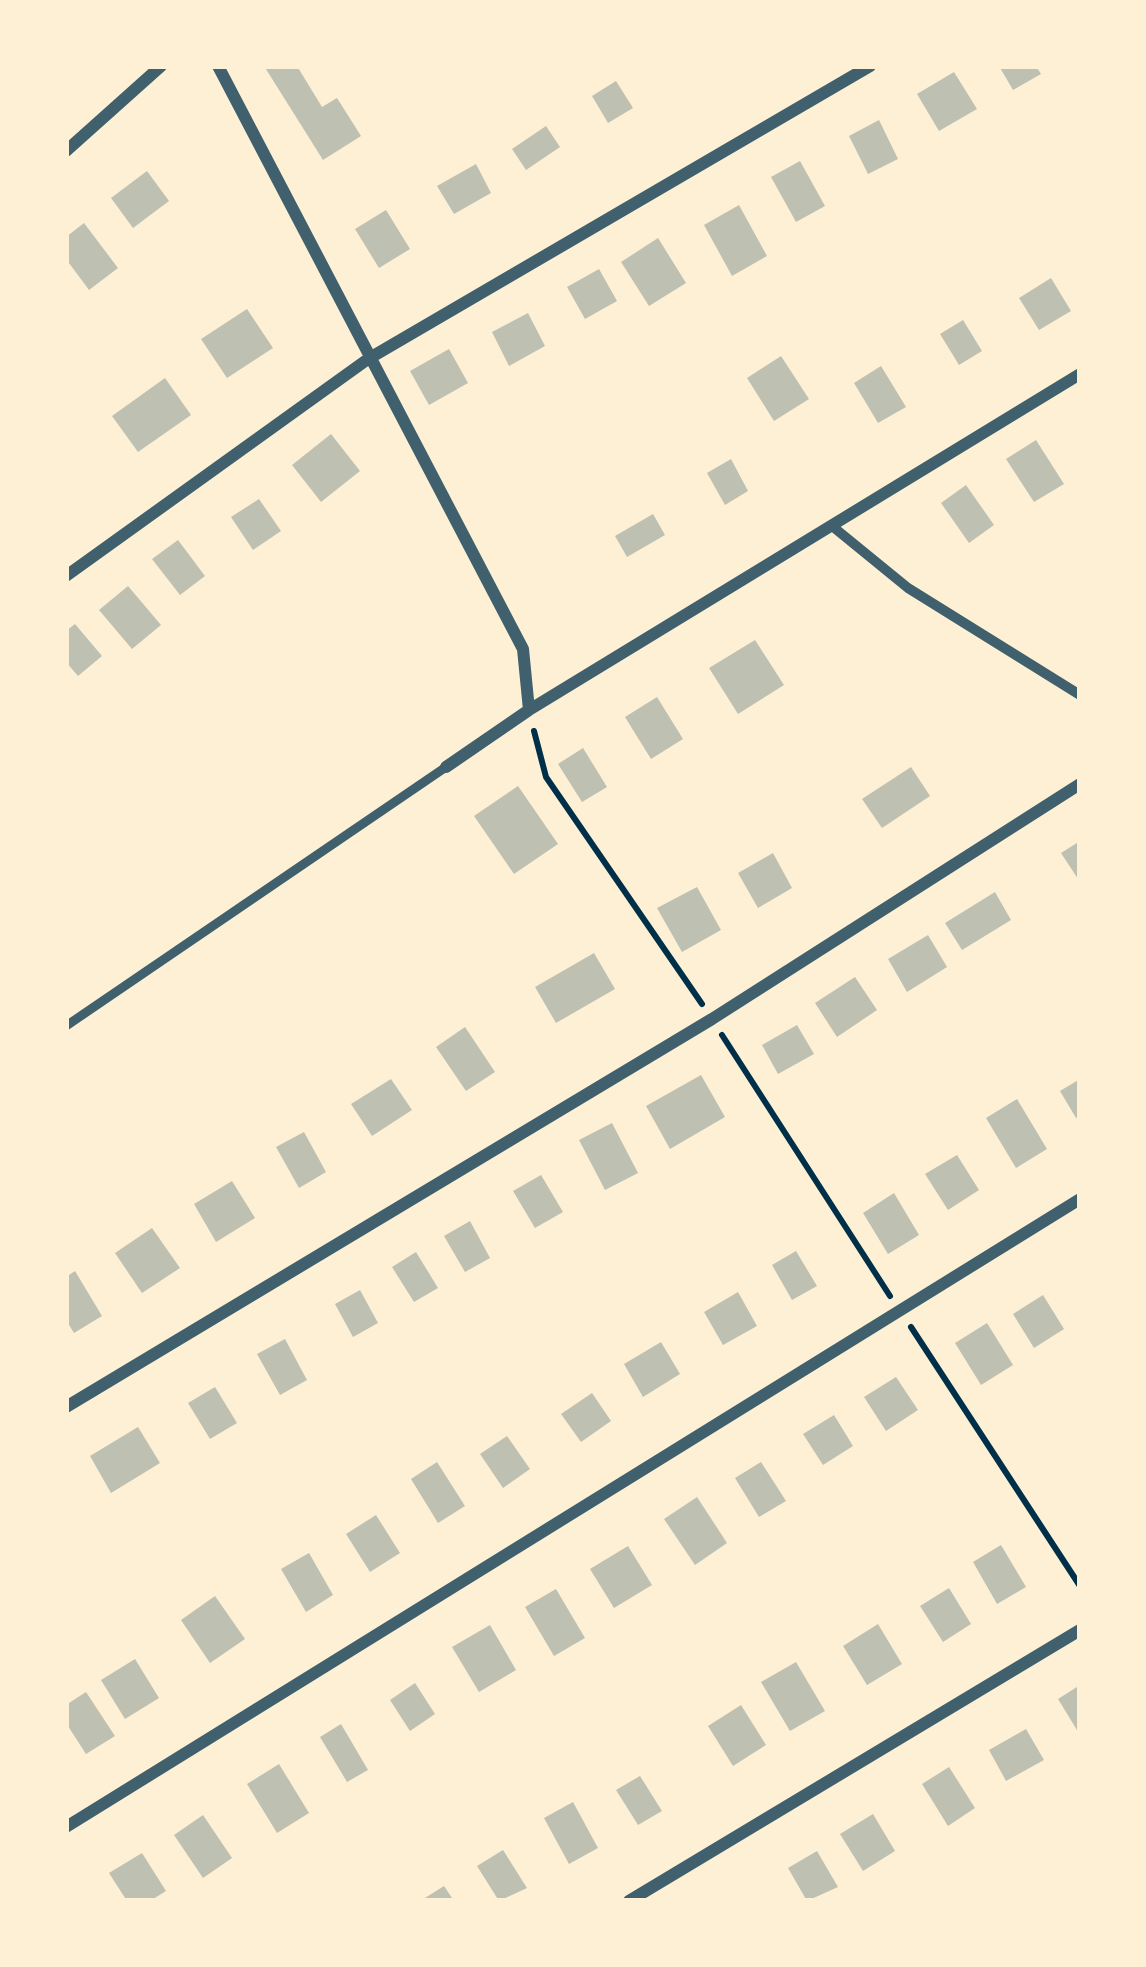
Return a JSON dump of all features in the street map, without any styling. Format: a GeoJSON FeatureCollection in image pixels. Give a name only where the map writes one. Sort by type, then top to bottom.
{"type":"FeatureCollection","features":[{"type":"Feature","properties":{"kind":"street"},"geometry":{"type":"LineString","coordinates":[[66,152],[161,66]]}},
{"type":"Feature","properties":{"kind":"street"},"geometry":{"type":"LineString","coordinates":[[218,66],[523,649],[529,710]]}},
{"type":"Feature","properties":{"kind":"street"},"geometry":{"type":"LineString","coordinates":[[66,576],[368,359],[870,66]]}},
{"type":"Feature","properties":{"kind":"street"},"geometry":{"type":"LineString","coordinates":[[446,767],[529,710],[1080,374]]}},
{"type":"Feature","properties":{"kind":"street"},"geometry":{"type":"LineString","coordinates":[[832,526],[908,588],[1080,695]]}},
{"type":"Feature","properties":{"kind":"street"},"geometry":{"type":"LineString","coordinates":[[66,1407],[712,1018],[1080,784]]}},
{"type":"Feature","properties":{"kind":"street"},"geometry":{"type":"LineString","coordinates":[[66,1828],[1080,1199]]}},
{"type":"Feature","properties":{"kind":"street"},"geometry":{"type":"LineString","coordinates":[[629,1901],[1080,1630]]}},
{"type":"Feature","properties":{"kind":"lane"},"geometry":{"type":"LineString","coordinates":[[66,1026],[446,767]]}},
{"type":"Feature","properties":{"kind":"path"},"geometry":{"type":"LineString","coordinates":[[529,710],[546,777],[712,1018],[1080,1586]]}},
{"type":"Feature","properties":{"kind":"building"},"geometry":{"type":"Polygon","coordinates":[[[264,66],[297,66],[322,107],[337,98],[361,136],[323,160],[264,66]]]}},
{"type":"Feature","properties":{"kind":"building"},"geometry":{"type":"Polygon","coordinates":[[[999,66],[1036,66],[1041,74],[1013,90],[999,66]]]}},
{"type":"Feature","properties":{"kind":"building"},"geometry":{"type":"Polygon","coordinates":[[[954,72],[977,109],[939,131],[917,94],[954,72]]]}},
{"type":"Feature","properties":{"kind":"building"},"geometry":{"type":"Polygon","coordinates":[[[616,81],[633,108],[608,123],[592,96],[616,81]]]}},
{"type":"Feature","properties":{"kind":"building"},"geometry":{"type":"Polygon","coordinates":[[[879,120],[898,159],[868,174],[849,136],[879,120]]]}},
{"type":"Feature","properties":{"kind":"building"},"geometry":{"type":"Polygon","coordinates":[[[546,126],[560,147],[526,170],[512,149],[546,126]]]}},
{"type":"Feature","properties":{"kind":"building"},"geometry":{"type":"Polygon","coordinates":[[[800,161],[825,206],[796,222],[771,177],[800,161]]]}},
{"type":"Feature","properties":{"kind":"building"},"geometry":{"type":"Polygon","coordinates":[[[476,164],[491,193],[454,214],[437,186],[476,164]]]}},
{"type":"Feature","properties":{"kind":"building"},"geometry":{"type":"Polygon","coordinates":[[[147,171],[169,201],[133,228],[111,198],[147,171]]]}},
{"type":"Feature","properties":{"kind":"building"},"geometry":{"type":"Polygon","coordinates":[[[739,205],[767,256],[732,276],[704,225],[739,205]]]}},
{"type":"Feature","properties":{"kind":"building"},"geometry":{"type":"Polygon","coordinates":[[[386,210],[410,249],[379,268],[355,229],[386,210]]]}},
{"type":"Feature","properties":{"kind":"building"},"geometry":{"type":"Polygon","coordinates":[[[84,223],[118,268],[89,290],[66,259],[66,237],[84,223]]]}},
{"type":"Feature","properties":{"kind":"building"},"geometry":{"type":"Polygon","coordinates":[[[658,238],[686,283],[649,306],[621,262],[658,238]]]}},
{"type":"Feature","properties":{"kind":"building"},"geometry":{"type":"Polygon","coordinates":[[[599,269],[617,301],[585,319],[567,287],[599,269]]]}},
{"type":"Feature","properties":{"kind":"building"},"geometry":{"type":"Polygon","coordinates":[[[1051,278],[1071,311],[1039,330],[1019,298],[1051,278]]]}},
{"type":"Feature","properties":{"kind":"building"},"geometry":{"type":"Polygon","coordinates":[[[247,309],[273,348],[227,378],[201,339],[247,309]]]}},
{"type":"Feature","properties":{"kind":"building"},"geometry":{"type":"Polygon","coordinates":[[[528,313],[545,346],[509,366],[492,332],[528,313]]]}},
{"type":"Feature","properties":{"kind":"building"},"geometry":{"type":"Polygon","coordinates":[[[963,320],[982,351],[959,365],[940,334],[963,320]]]}},
{"type":"Feature","properties":{"kind":"building"},"geometry":{"type":"Polygon","coordinates":[[[449,349],[468,383],[429,405],[410,371],[449,349]]]}},
{"type":"Feature","properties":{"kind":"building"},"geometry":{"type":"Polygon","coordinates":[[[781,356],[809,399],[774,421],[747,378],[781,356]]]}},
{"type":"Feature","properties":{"kind":"building"},"geometry":{"type":"Polygon","coordinates":[[[881,366],[906,407],[878,423],[854,383],[881,366]]]}},
{"type":"Feature","properties":{"kind":"building"},"geometry":{"type":"Polygon","coordinates":[[[165,378],[191,415],[138,452],[112,416],[165,378]]]}},
{"type":"Feature","properties":{"kind":"building"},"geometry":{"type":"Polygon","coordinates":[[[331,434],[360,471],[321,502],[292,465],[331,434]]]}},
{"type":"Feature","properties":{"kind":"building"},"geometry":{"type":"Polygon","coordinates":[[[1036,440],[1064,484],[1034,502],[1006,459],[1036,440]]]}},
{"type":"Feature","properties":{"kind":"building"},"geometry":{"type":"Polygon","coordinates":[[[731,459],[748,491],[725,505],[707,473],[731,459]]]}},
{"type":"Feature","properties":{"kind":"building"},"geometry":{"type":"Polygon","coordinates":[[[966,485],[994,525],[969,543],[941,503],[966,485]]]}},
{"type":"Feature","properties":{"kind":"building"},"geometry":{"type":"Polygon","coordinates":[[[259,499],[281,531],[253,550],[231,517],[259,499]]]}},
{"type":"Feature","properties":{"kind":"building"},"geometry":{"type":"Polygon","coordinates":[[[653,514],[665,535],[627,557],[615,536],[653,514]]]}},
{"type":"Feature","properties":{"kind":"building"},"geometry":{"type":"Polygon","coordinates":[[[178,540],[205,576],[180,595],[152,559],[178,540]]]}},
{"type":"Feature","properties":{"kind":"building"},"geometry":{"type":"Polygon","coordinates":[[[128,586],[161,625],[132,649],[99,610],[128,586]]]}},
{"type":"Feature","properties":{"kind":"building"},"geometry":{"type":"Polygon","coordinates":[[[75,624],[102,656],[78,676],[66,662],[66,631],[75,624]]]}},
{"type":"Feature","properties":{"kind":"building"},"geometry":{"type":"Polygon","coordinates":[[[755,640],[784,685],[738,714],[709,668],[755,640]]]}},
{"type":"Feature","properties":{"kind":"building"},"geometry":{"type":"Polygon","coordinates":[[[657,697],[683,739],[651,759],[625,717],[657,697]]]}},
{"type":"Feature","properties":{"kind":"building"},"geometry":{"type":"Polygon","coordinates":[[[583,748],[607,787],[582,802],[558,764],[583,748]]]}},
{"type":"Feature","properties":{"kind":"building"},"geometry":{"type":"Polygon","coordinates":[[[911,767],[930,796],[882,828],[862,799],[911,767]]]}},
{"type":"Feature","properties":{"kind":"building"},"geometry":{"type":"Polygon","coordinates":[[[518,786],[558,844],[514,874],[474,816],[518,786]]]}},
{"type":"Feature","properties":{"kind":"building"},"geometry":{"type":"Polygon","coordinates":[[[1080,841],[1080,882],[1061,853],[1080,841]]]}},
{"type":"Feature","properties":{"kind":"building"},"geometry":{"type":"Polygon","coordinates":[[[773,853],[792,888],[758,908],[738,873],[773,853]]]}},
{"type":"Feature","properties":{"kind":"building"},"geometry":{"type":"Polygon","coordinates":[[[697,887],[721,930],[682,952],[657,908],[697,887]]]}},
{"type":"Feature","properties":{"kind":"building"},"geometry":{"type":"Polygon","coordinates":[[[995,892],[1011,920],[962,950],[945,923],[995,892]]]}},
{"type":"Feature","properties":{"kind":"building"},"geometry":{"type":"Polygon","coordinates":[[[928,935],[947,967],[907,992],[888,959],[928,935]]]}},
{"type":"Feature","properties":{"kind":"building"},"geometry":{"type":"Polygon","coordinates":[[[594,953],[615,989],[556,1023],[535,987],[594,953]]]}},
{"type":"Feature","properties":{"kind":"building"},"geometry":{"type":"Polygon","coordinates":[[[855,977],[877,1010],[837,1037],[815,1003],[855,977]]]}},
{"type":"Feature","properties":{"kind":"building"},"geometry":{"type":"Polygon","coordinates":[[[797,1025],[814,1054],[778,1074],[762,1045],[797,1025]]]}},
{"type":"Feature","properties":{"kind":"building"},"geometry":{"type":"Polygon","coordinates":[[[465,1027],[495,1072],[466,1091],[436,1047],[465,1027]]]}},
{"type":"Feature","properties":{"kind":"building"},"geometry":{"type":"Polygon","coordinates":[[[701,1075],[725,1117],[670,1149],[646,1106],[701,1075]]]}},
{"type":"Feature","properties":{"kind":"building"},"geometry":{"type":"Polygon","coordinates":[[[391,1079],[412,1110],[372,1136],[351,1104],[391,1079]]]}},
{"type":"Feature","properties":{"kind":"building"},"geometry":{"type":"Polygon","coordinates":[[[1080,1079],[1080,1116],[1076,1118],[1060,1091],[1080,1079]]]}},
{"type":"Feature","properties":{"kind":"building"},"geometry":{"type":"Polygon","coordinates":[[[1017,1099],[1047,1149],[1016,1168],[986,1118],[1017,1099]]]}},
{"type":"Feature","properties":{"kind":"building"},"geometry":{"type":"Polygon","coordinates":[[[612,1123],[638,1173],[605,1190],[579,1140],[612,1123]]]}},
{"type":"Feature","properties":{"kind":"building"},"geometry":{"type":"Polygon","coordinates":[[[304,1132],[326,1172],[299,1188],[276,1147],[304,1132]]]}},
{"type":"Feature","properties":{"kind":"building"},"geometry":{"type":"Polygon","coordinates":[[[957,1155],[979,1190],[948,1210],[925,1174],[957,1155]]]}},
{"type":"Feature","properties":{"kind":"building"},"geometry":{"type":"Polygon","coordinates":[[[541,1175],[563,1212],[535,1228],[513,1191],[541,1175]]]}},
{"type":"Feature","properties":{"kind":"building"},"geometry":{"type":"Polygon","coordinates":[[[232,1181],[255,1218],[216,1242],[194,1204],[232,1181]]]}},
{"type":"Feature","properties":{"kind":"building"},"geometry":{"type":"Polygon","coordinates":[[[894,1193],[919,1235],[888,1254],[863,1213],[894,1193]]]}},
{"type":"Feature","properties":{"kind":"building"},"geometry":{"type":"Polygon","coordinates":[[[470,1221],[490,1258],[465,1272],[444,1236],[470,1221]]]}},
{"type":"Feature","properties":{"kind":"building"},"geometry":{"type":"Polygon","coordinates":[[[152,1228],[180,1268],[142,1293],[115,1253],[152,1228]]]}},
{"type":"Feature","properties":{"kind":"building"},"geometry":{"type":"Polygon","coordinates":[[[796,1251],[817,1286],[792,1300],[772,1265],[796,1251]]]}},
{"type":"Feature","properties":{"kind":"building"},"geometry":{"type":"Polygon","coordinates":[[[416,1252],[438,1288],[414,1302],[392,1267],[416,1252]]]}},
{"type":"Feature","properties":{"kind":"building"},"geometry":{"type":"Polygon","coordinates":[[[75,1271],[102,1316],[74,1333],[66,1320],[66,1277],[75,1271]]]}},
{"type":"Feature","properties":{"kind":"building"},"geometry":{"type":"Polygon","coordinates":[[[360,1290],[378,1323],[353,1337],[335,1304],[360,1290]]]}},
{"type":"Feature","properties":{"kind":"building"},"geometry":{"type":"Polygon","coordinates":[[[738,1292],[757,1326],[723,1345],[704,1312],[738,1292]]]}},
{"type":"Feature","properties":{"kind":"building"},"geometry":{"type":"Polygon","coordinates":[[[1043,1295],[1064,1329],[1034,1348],[1013,1314],[1043,1295]]]}},
{"type":"Feature","properties":{"kind":"building"},"geometry":{"type":"Polygon","coordinates":[[[987,1323],[1013,1365],[981,1385],[955,1343],[987,1323]]]}},
{"type":"Feature","properties":{"kind":"building"},"geometry":{"type":"Polygon","coordinates":[[[285,1339],[307,1380],[280,1395],[257,1354],[285,1339]]]}},
{"type":"Feature","properties":{"kind":"building"},"geometry":{"type":"Polygon","coordinates":[[[661,1342],[680,1374],[643,1397],[624,1364],[661,1342]]]}},
{"type":"Feature","properties":{"kind":"building"},"geometry":{"type":"Polygon","coordinates":[[[896,1377],[918,1410],[886,1431],[864,1397],[896,1377]]]}},
{"type":"Feature","properties":{"kind":"building"},"geometry":{"type":"Polygon","coordinates":[[[215,1387],[237,1423],[210,1439],[188,1403],[215,1387]]]}},
{"type":"Feature","properties":{"kind":"building"},"geometry":{"type":"Polygon","coordinates":[[[592,1393],[611,1421],[581,1442],[561,1414],[592,1393]]]}},
{"type":"Feature","properties":{"kind":"building"},"geometry":{"type":"Polygon","coordinates":[[[834,1415],[853,1446],[823,1465],[803,1434],[834,1415]]]}},
{"type":"Feature","properties":{"kind":"building"},"geometry":{"type":"Polygon","coordinates":[[[138,1427],[160,1463],[111,1493],[90,1456],[138,1427]]]}},
{"type":"Feature","properties":{"kind":"building"},"geometry":{"type":"Polygon","coordinates":[[[507,1436],[530,1469],[503,1488],[480,1454],[507,1436]]]}},
{"type":"Feature","properties":{"kind":"building"},"geometry":{"type":"Polygon","coordinates":[[[437,1462],[465,1506],[438,1523],[411,1479],[437,1462]]]}},
{"type":"Feature","properties":{"kind":"building"},"geometry":{"type":"Polygon","coordinates":[[[761,1462],[786,1501],[759,1517],[735,1478],[761,1462]]]}},
{"type":"Feature","properties":{"kind":"building"},"geometry":{"type":"Polygon","coordinates":[[[697,1497],[727,1543],[695,1565],[664,1519],[697,1497]]]}},
{"type":"Feature","properties":{"kind":"building"},"geometry":{"type":"Polygon","coordinates":[[[376,1515],[400,1553],[370,1572],[346,1534],[376,1515]]]}},
{"type":"Feature","properties":{"kind":"building"},"geometry":{"type":"Polygon","coordinates":[[[1001,1545],[1026,1587],[997,1604],[973,1562],[1001,1545]]]}},
{"type":"Feature","properties":{"kind":"building"},"geometry":{"type":"Polygon","coordinates":[[[628,1546],[652,1585],[614,1608],[590,1569],[628,1546]]]}},
{"type":"Feature","properties":{"kind":"building"},"geometry":{"type":"Polygon","coordinates":[[[309,1553],[333,1595],[306,1612],[281,1569],[309,1553]]]}},
{"type":"Feature","properties":{"kind":"building"},"geometry":{"type":"Polygon","coordinates":[[[949,1588],[971,1624],[943,1642],[920,1606],[949,1588]]]}},
{"type":"Feature","properties":{"kind":"building"},"geometry":{"type":"Polygon","coordinates":[[[556,1589],[585,1638],[554,1656],[525,1607],[556,1589]]]}},
{"type":"Feature","properties":{"kind":"building"},"geometry":{"type":"Polygon","coordinates":[[[215,1596],[245,1639],[210,1663],[181,1620],[215,1596]]]}},
{"type":"Feature","properties":{"kind":"building"},"geometry":{"type":"Polygon","coordinates":[[[878,1624],[902,1664],[867,1685],[843,1646],[878,1624]]]}},
{"type":"Feature","properties":{"kind":"building"},"geometry":{"type":"Polygon","coordinates":[[[490,1625],[516,1670],[479,1692],[452,1647],[490,1625]]]}},
{"type":"Feature","properties":{"kind":"building"},"geometry":{"type":"Polygon","coordinates":[[[135,1659],[159,1698],[125,1719],[101,1680],[135,1659]]]}},
{"type":"Feature","properties":{"kind":"building"},"geometry":{"type":"Polygon","coordinates":[[[796,1662],[825,1711],[790,1731],[761,1682],[796,1662]]]}},
{"type":"Feature","properties":{"kind":"building"},"geometry":{"type":"Polygon","coordinates":[[[415,1683],[435,1714],[410,1731],[390,1700],[415,1683]]]}},
{"type":"Feature","properties":{"kind":"building"},"geometry":{"type":"Polygon","coordinates":[[[1080,1685],[1080,1735],[1058,1699],[1080,1685]]]}},
{"type":"Feature","properties":{"kind":"building"},"geometry":{"type":"Polygon","coordinates":[[[86,1692],[115,1736],[86,1754],[66,1723],[66,1705],[86,1692]]]}},
{"type":"Feature","properties":{"kind":"building"},"geometry":{"type":"Polygon","coordinates":[[[741,1705],[766,1745],[733,1766],[708,1726],[741,1705]]]}},
{"type":"Feature","properties":{"kind":"building"},"geometry":{"type":"Polygon","coordinates":[[[341,1724],[368,1770],[347,1782],[320,1737],[341,1724]]]}},
{"type":"Feature","properties":{"kind":"building"},"geometry":{"type":"Polygon","coordinates":[[[1026,1729],[1044,1760],[1006,1781],[989,1750],[1026,1729]]]}},
{"type":"Feature","properties":{"kind":"building"},"geometry":{"type":"Polygon","coordinates":[[[279,1764],[309,1813],[277,1833],[247,1784],[279,1764]]]}},
{"type":"Feature","properties":{"kind":"building"},"geometry":{"type":"Polygon","coordinates":[[[949,1767],[975,1808],[948,1826],[922,1784],[949,1767]]]}},
{"type":"Feature","properties":{"kind":"building"},"geometry":{"type":"Polygon","coordinates":[[[640,1776],[662,1811],[638,1825],[616,1790],[640,1776]]]}},
{"type":"Feature","properties":{"kind":"building"},"geometry":{"type":"Polygon","coordinates":[[[573,1802],[598,1848],[569,1864],[544,1818],[573,1802]]]}},
{"type":"Feature","properties":{"kind":"building"},"geometry":{"type":"Polygon","coordinates":[[[873,1814],[895,1851],[863,1871],[840,1834],[873,1814]]]}},
{"type":"Feature","properties":{"kind":"building"},"geometry":{"type":"Polygon","coordinates":[[[203,1815],[232,1858],[203,1878],[174,1835],[203,1815]]]}},
{"type":"Feature","properties":{"kind":"building"},"geometry":{"type":"Polygon","coordinates":[[[503,1850],[527,1888],[499,1901],[477,1866],[503,1850]]]}},
{"type":"Feature","properties":{"kind":"building"},"geometry":{"type":"Polygon","coordinates":[[[817,1851],[838,1887],[807,1901],[788,1868],[817,1851]]]}},
{"type":"Feature","properties":{"kind":"building"},"geometry":{"type":"Polygon","coordinates":[[[142,1853],[166,1891],[150,1901],[127,1901],[109,1873],[142,1853]]]}},
{"type":"Feature","properties":{"kind":"building"},"geometry":{"type":"Polygon","coordinates":[[[444,1886],[454,1901],[420,1901],[444,1886]]]}}]}
